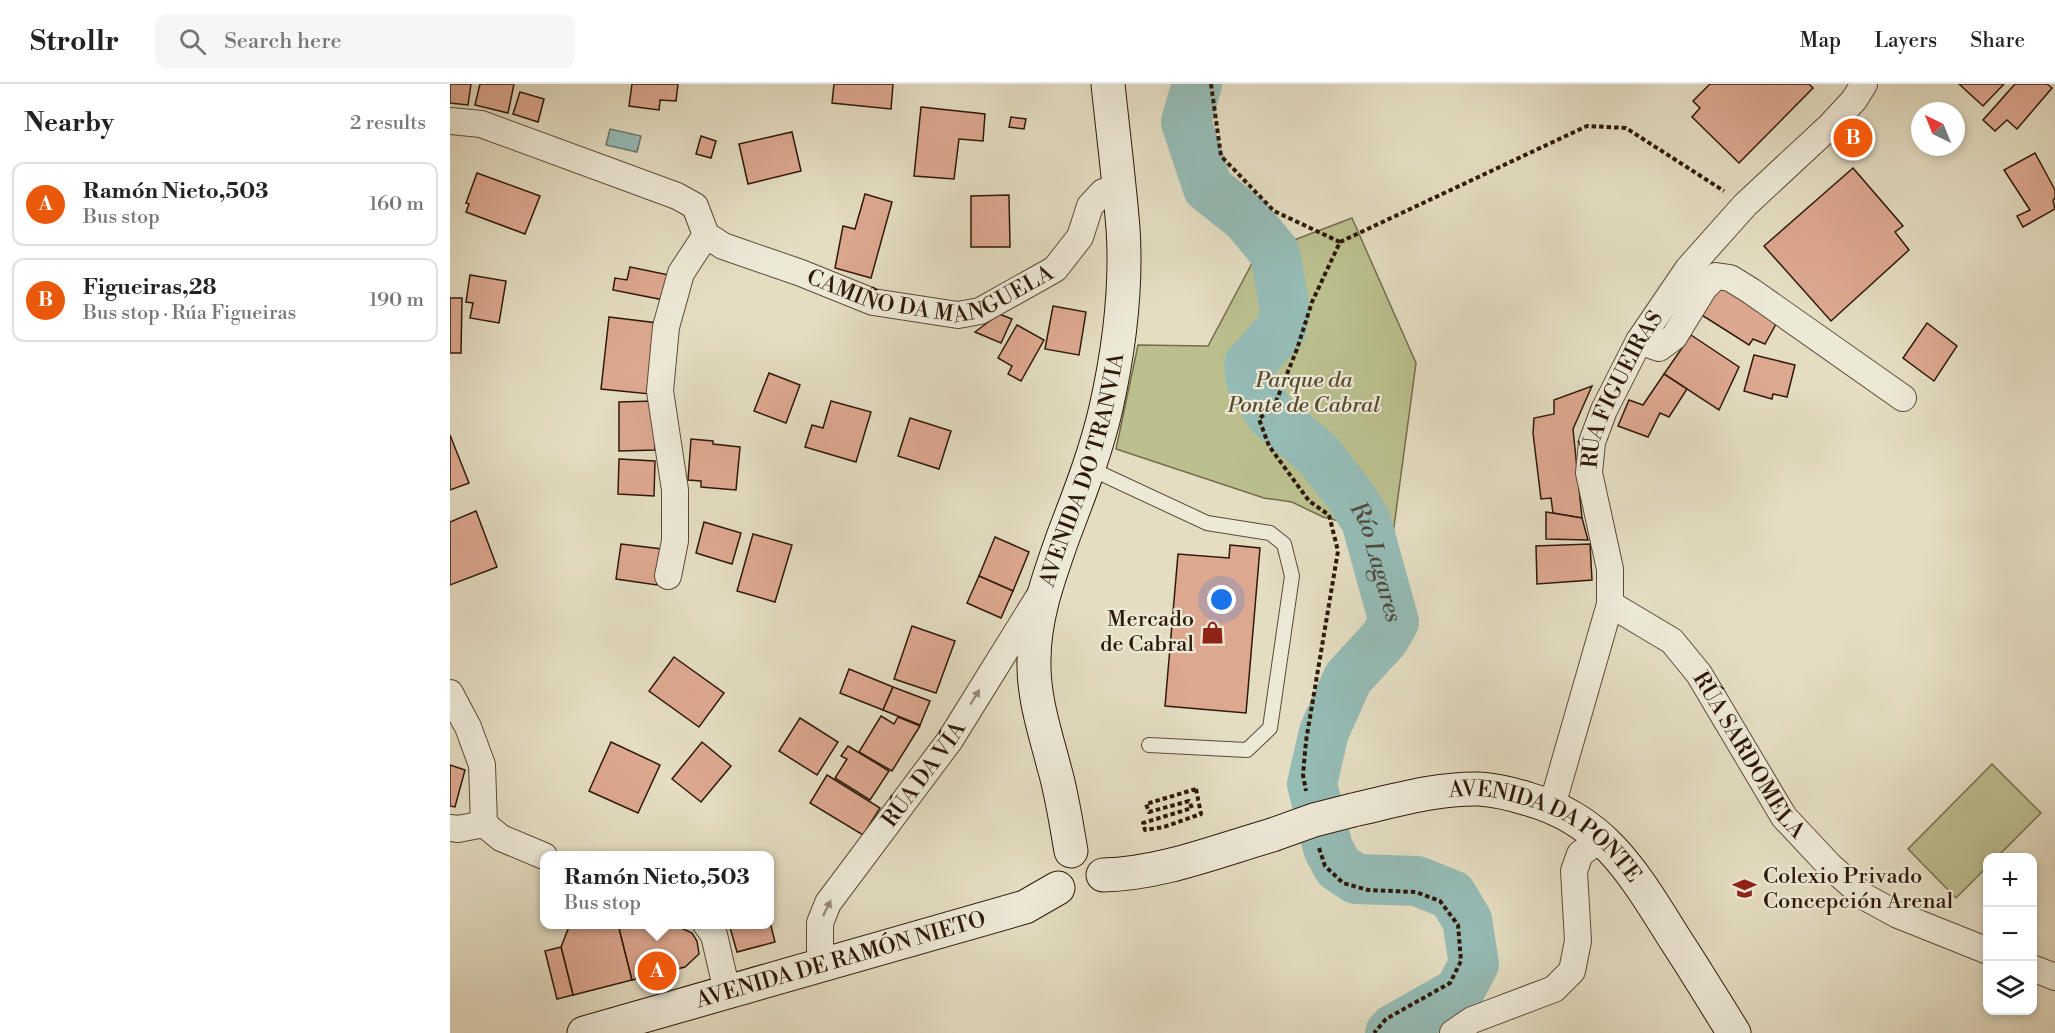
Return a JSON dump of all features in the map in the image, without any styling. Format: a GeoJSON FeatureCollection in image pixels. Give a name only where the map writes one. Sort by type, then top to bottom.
{"type":"FeatureCollection","features":[{"type":"Feature","properties":{"kind":"main road","name":"AVENIDA DO TRANVIA"},"geometry":{"type":"LineString","coordinates":[[1071,851],[1063,804],[1036,693],[1034,661],[1036,633],[1045,587],[1089,468],[1106,410],[1119,344],[1123,230],[1108,84]]}},
{"type":"Feature","properties":{"kind":"main road","name":"AVENIDA DA PONTE"},"geometry":{"type":"LineString","coordinates":[[1103,875],[1125,875],[1171,864],[1272,835],[1314,820],[1419,795],[1479,789],[1506,793],[1552,806],[1574,817],[1602,838],[1638,879],[1734,1033]]}},
{"type":"Feature","properties":{"kind":"main road"},"geometry":{"type":"LineString","coordinates":[[1080,850],[1096,858],[1103,875],[1094,893],[1075,898],[1066,895],[1058,888],[1054,878],[1055,866],[1061,857],[1071,851],[1080,850]]}},
{"type":"Feature","properties":{"kind":"main road","name":"AVENIDA DE RAMÓN NIETO"},"geometry":{"type":"LineString","coordinates":[[584,1033],[1025,907],[1058,888]]}},
{"type":"Feature","properties":{"kind":"street","name":"RÚA FIGUEIRAS"},"geometry":{"type":"LineString","coordinates":[[1552,806],[1610,604],[1610,569],[1589,473],[1592,442],[1604,410],[1639,341],[1688,269],[1744,205],[1830,126],[1854,100],[1864,84]]}},
{"type":"Feature","properties":{"kind":"street"},"geometry":{"type":"LineString","coordinates":[[450,121],[481,124],[677,196],[694,206],[706,235],[681,273],[666,327],[660,391],[675,490],[675,541],[668,576]]}},
{"type":"Feature","properties":{"kind":"street","name":"CAMIÑO DA MANGUELA"},"geometry":{"type":"LineString","coordinates":[[706,235],[723,246],[801,273],[873,302],[958,315],[980,311],[1055,269],[1080,237],[1090,206],[1103,192],[1118,187]]}},
{"type":"Feature","properties":{"kind":"street"},"geometry":{"type":"LineString","coordinates":[[1639,341],[1659,348],[1674,337],[1704,288],[1716,276],[1730,278],[1903,398]]}},
{"type":"Feature","properties":{"kind":"street","name":"RÚA DA VÍA"},"geometry":{"type":"LineString","coordinates":[[820,965],[820,923],[828,903],[950,740],[1025,615],[1045,587]]}},
{"type":"Feature","properties":{"kind":"street","name":"RÚA SARDOMELA"},"geometry":{"type":"LineString","coordinates":[[1610,604],[1672,641],[1699,674],[1784,817],[1830,866],[1865,897],[1898,915],[1983,949]]}},
{"type":"Feature","properties":{"kind":"street"},"geometry":{"type":"LineString","coordinates":[[450,693],[468,728],[482,765],[484,824],[501,838],[540,854]]}},
{"type":"Feature","properties":{"kind":"street"},"geometry":{"type":"LineString","coordinates":[[450,828],[458,829],[484,824]]}},
{"type":"Feature","properties":{"kind":"street"},"geometry":{"type":"LineString","coordinates":[[1453,1033],[1472,1020],[1554,989],[1572,971],[1578,941],[1574,871],[1580,854],[1602,838]]}},
{"type":"Feature","properties":{"kind":"street"},"geometry":{"type":"LineString","coordinates":[[710,929],[714,935],[727,991]]}},
{"type":"Feature","properties":{"kind":"street"},"geometry":{"type":"LineString","coordinates":[[2037,971],[2055,977]]}},
{"type":"Feature","properties":{"kind":"lane"},"geometry":{"type":"LineString","coordinates":[[1089,468],[1207,523],[1270,533],[1284,544],[1292,576],[1270,728],[1247,750],[1149,745]]}},
{"type":"Feature","properties":{"kind":"path"},"geometry":{"type":"LineString","coordinates":[[1211,84],[1221,156],[1274,211],[1340,242]]}},
{"type":"Feature","properties":{"kind":"path"},"geometry":{"type":"LineString","coordinates":[[1259,418],[1275,404],[1297,349],[1312,302],[1340,242],[1587,126],[1626,128],[1744,205]]}},
{"type":"Feature","properties":{"kind":"path"},"geometry":{"type":"LineString","coordinates":[[1196,789],[1201,814],[1164,827],[1145,830],[1143,824],[1192,808],[1189,801],[1149,812],[1146,804],[1196,789]]}},
{"type":"Feature","properties":{"kind":"path"},"geometry":{"type":"LineString","coordinates":[[1318,846],[1325,866],[1343,884],[1368,890],[1416,892],[1440,901],[1458,925],[1461,962],[1450,983],[1386,1019],[1374,1033]]}},
{"type":"Feature","properties":{"kind":"green space","name":"Parque da Ponte de Cabral"},"geometry":{"type":"Polygon","coordinates":[[[1352,218],[1416,363],[1393,534],[1323,517],[1292,502],[1264,498],[1116,449],[1138,345],[1208,346],[1257,254],[1352,218]]]}},
{"type":"Feature","properties":{"kind":"green space"},"geometry":{"type":"Polygon","coordinates":[[[1992,764],[2041,813],[2001,853],[1983,853],[1983,871],[1956,898],[1908,849],[1992,764]]]}},
{"type":"Feature","properties":{"kind":"water"},"geometry":{"type":"Polygon","coordinates":[[[610,129],[641,136],[637,152],[606,145],[610,129]]]}},
{"type":"Feature","properties":{"kind":"building"},"geometry":{"type":"Polygon","coordinates":[[[450,84],[471,84],[468,105],[450,103],[450,84]]]}},
{"type":"Feature","properties":{"kind":"building"},"geometry":{"type":"Polygon","coordinates":[[[480,84],[514,84],[508,113],[475,105],[480,84]]]}},
{"type":"Feature","properties":{"kind":"building"},"geometry":{"type":"Polygon","coordinates":[[[632,84],[678,84],[676,101],[660,100],[659,110],[629,106],[632,84]]]}},
{"type":"Feature","properties":{"kind":"building"},"geometry":{"type":"Polygon","coordinates":[[[834,84],[893,84],[891,109],[832,103],[834,84]]]}},
{"type":"Feature","properties":{"kind":"building"},"geometry":{"type":"Polygon","coordinates":[[[1710,84],[1809,84],[1813,88],[1739,163],[1692,117],[1700,108],[1693,101],[1710,84]]]}},
{"type":"Feature","properties":{"kind":"building"},"geometry":{"type":"Polygon","coordinates":[[[1959,84],[2004,84],[1983,106],[1959,84]]]}},
{"type":"Feature","properties":{"kind":"building"},"geometry":{"type":"Polygon","coordinates":[[[2015,84],[2047,84],[2052,88],[2017,129],[2007,120],[1995,131],[1983,120],[2015,84]]]}},
{"type":"Feature","properties":{"kind":"building"},"geometry":{"type":"Polygon","coordinates":[[[520,92],[544,99],[538,122],[513,114],[520,92]]]}},
{"type":"Feature","properties":{"kind":"building"},"geometry":{"type":"Polygon","coordinates":[[[921,107],[985,114],[983,141],[959,139],[954,179],[914,176],[921,107]]]}},
{"type":"Feature","properties":{"kind":"building"},"geometry":{"type":"Polygon","coordinates":[[[1011,117],[1026,119],[1024,129],[1009,127],[1011,117]]]}},
{"type":"Feature","properties":{"kind":"building"},"geometry":{"type":"Polygon","coordinates":[[[792,132],[801,171],[748,184],[739,144],[792,132]]]}},
{"type":"Feature","properties":{"kind":"building"},"geometry":{"type":"Polygon","coordinates":[[[701,136],[716,141],[711,158],[696,154],[701,136]]]}},
{"type":"Feature","properties":{"kind":"building"},"geometry":{"type":"Polygon","coordinates":[[[2035,153],[2055,190],[2053,200],[2055,209],[2023,227],[2017,216],[2030,210],[2004,170],[2035,153]]]}},
{"type":"Feature","properties":{"kind":"building"},"geometry":{"type":"Polygon","coordinates":[[[1853,168],[1903,226],[1895,232],[1909,250],[1831,321],[1764,246],[1853,168]]]}},
{"type":"Feature","properties":{"kind":"building"},"geometry":{"type":"Polygon","coordinates":[[[477,173],[540,196],[525,234],[466,212],[469,204],[466,203],[477,173]]]}},
{"type":"Feature","properties":{"kind":"building"},"geometry":{"type":"Polygon","coordinates":[[[865,194],[892,202],[871,278],[835,268],[843,226],[855,229],[865,194]]]}},
{"type":"Feature","properties":{"kind":"building"},"geometry":{"type":"Polygon","coordinates":[[[1009,195],[1010,247],[971,247],[971,196],[1009,195]]]}},
{"type":"Feature","properties":{"kind":"building"},"geometry":{"type":"Polygon","coordinates":[[[630,267],[669,275],[664,300],[613,290],[615,278],[627,280],[630,267]]]}},
{"type":"Feature","properties":{"kind":"building"},"geometry":{"type":"Polygon","coordinates":[[[470,275],[506,281],[499,323],[470,318],[473,303],[466,302],[470,275]]]}},
{"type":"Feature","properties":{"kind":"building"},"geometry":{"type":"Polygon","coordinates":[[[1716,283],[1776,324],[1765,344],[1753,339],[1749,345],[1697,312],[1716,283]]]}},
{"type":"Feature","properties":{"kind":"building"},"geometry":{"type":"Polygon","coordinates":[[[450,298],[462,298],[461,353],[450,353],[450,298]]]}},
{"type":"Feature","properties":{"kind":"building"},"geometry":{"type":"Polygon","coordinates":[[[1053,306],[1086,312],[1079,355],[1045,349],[1053,306]]]}},
{"type":"Feature","properties":{"kind":"building"},"geometry":{"type":"Polygon","coordinates":[[[999,314],[1012,319],[1001,343],[975,332],[999,314]]]}},
{"type":"Feature","properties":{"kind":"building"},"geometry":{"type":"Polygon","coordinates":[[[609,317],[658,323],[650,394],[601,389],[609,317]]]}},
{"type":"Feature","properties":{"kind":"building"},"geometry":{"type":"Polygon","coordinates":[[[1927,323],[1957,346],[1934,381],[1903,358],[1927,323]]]}},
{"type":"Feature","properties":{"kind":"building"},"geometry":{"type":"Polygon","coordinates":[[[1017,325],[1044,340],[1021,381],[1008,374],[1012,366],[998,358],[1017,325]]]}},
{"type":"Feature","properties":{"kind":"building"},"geometry":{"type":"Polygon","coordinates":[[[1691,335],[1739,367],[1719,410],[1664,374],[1691,335]]]}},
{"type":"Feature","properties":{"kind":"building"},"geometry":{"type":"Polygon","coordinates":[[[1754,355],[1795,365],[1787,397],[1773,394],[1772,399],[1744,391],[1754,355]]]}},
{"type":"Feature","properties":{"kind":"building"},"geometry":{"type":"Polygon","coordinates":[[[769,373],[800,385],[786,423],[754,411],[769,373]]]}},
{"type":"Feature","properties":{"kind":"building"},"geometry":{"type":"Polygon","coordinates":[[[1664,374],[1687,389],[1669,417],[1660,413],[1648,437],[1618,426],[1629,400],[1643,405],[1664,374]]]}},
{"type":"Feature","properties":{"kind":"building"},"geometry":{"type":"Polygon","coordinates":[[[1592,386],[1573,429],[1582,518],[1553,513],[1551,498],[1541,499],[1533,433],[1534,418],[1554,414],[1554,400],[1592,386]]]}},
{"type":"Feature","properties":{"kind":"building"},"geometry":{"type":"Polygon","coordinates":[[[654,401],[655,450],[619,451],[619,402],[654,401]]]}},
{"type":"Feature","properties":{"kind":"building"},"geometry":{"type":"Polygon","coordinates":[[[831,401],[871,412],[856,462],[805,447],[812,425],[823,428],[831,401]]]}},
{"type":"Feature","properties":{"kind":"building"},"geometry":{"type":"Polygon","coordinates":[[[910,418],[951,431],[939,469],[898,456],[910,418]]]}},
{"type":"Feature","properties":{"kind":"building"},"geometry":{"type":"Polygon","coordinates":[[[450,435],[469,483],[450,490],[450,435]]]}},
{"type":"Feature","properties":{"kind":"building"},"geometry":{"type":"Polygon","coordinates":[[[691,439],[740,447],[736,490],[701,487],[701,481],[688,480],[691,439]]]}},
{"type":"Feature","properties":{"kind":"building"},"geometry":{"type":"Polygon","coordinates":[[[619,459],[655,461],[654,496],[618,494],[619,459]]]}},
{"type":"Feature","properties":{"kind":"building"},"geometry":{"type":"Polygon","coordinates":[[[476,511],[497,567],[450,585],[450,522],[476,511]]]}},
{"type":"Feature","properties":{"kind":"building"},"geometry":{"type":"Polygon","coordinates":[[[1546,512],[1582,518],[1588,540],[1546,539],[1546,512]]]}},
{"type":"Feature","properties":{"kind":"building"},"geometry":{"type":"Polygon","coordinates":[[[704,522],[741,533],[732,564],[696,553],[704,522]]]}},
{"type":"Feature","properties":{"kind":"building"},"geometry":{"type":"Polygon","coordinates":[[[753,534],[792,545],[775,602],[737,591],[753,534]]]}},
{"type":"Feature","properties":{"kind":"building"},"geometry":{"type":"Polygon","coordinates":[[[995,537],[1029,552],[1013,591],[979,576],[995,537]]]}},
{"type":"Feature","properties":{"kind":"building"},"geometry":{"type":"Polygon","coordinates":[[[621,544],[662,549],[657,585],[616,579],[621,544]]]}},
{"type":"Feature","properties":{"kind":"building"},"geometry":{"type":"Polygon","coordinates":[[[1590,544],[1592,580],[1537,584],[1536,546],[1590,544]]]}},
{"type":"Feature","properties":{"kind":"building","name":"Mercado de Cabral"},"geometry":{"type":"Polygon","coordinates":[[[1230,545],[1260,548],[1246,713],[1165,706],[1178,554],[1229,558],[1230,545]]]}},
{"type":"Feature","properties":{"kind":"building"},"geometry":{"type":"Polygon","coordinates":[[[979,576],[1013,591],[1001,618],[967,603],[979,576]]]}},
{"type":"Feature","properties":{"kind":"building"},"geometry":{"type":"Polygon","coordinates":[[[912,626],[955,641],[936,693],[894,679],[912,626]]]}},
{"type":"Feature","properties":{"kind":"building"},"geometry":{"type":"Polygon","coordinates":[[[674,657],[724,693],[699,727],[649,691],[674,657]]]}},
{"type":"Feature","properties":{"kind":"building"},"geometry":{"type":"Polygon","coordinates":[[[849,669],[893,687],[883,710],[840,693],[849,669]]]}},
{"type":"Feature","properties":{"kind":"building"},"geometry":{"type":"Polygon","coordinates":[[[893,687],[930,701],[920,725],[883,710],[893,687]]]}},
{"type":"Feature","properties":{"kind":"building"},"geometry":{"type":"Polygon","coordinates":[[[881,716],[894,724],[898,717],[920,726],[892,771],[859,752],[881,716]]]}},
{"type":"Feature","properties":{"kind":"building"},"geometry":{"type":"Polygon","coordinates":[[[800,718],[838,742],[817,775],[779,751],[800,718]]]}},
{"type":"Feature","properties":{"kind":"building"},"geometry":{"type":"Polygon","coordinates":[[[611,742],[660,765],[638,813],[589,791],[611,742]]]}},
{"type":"Feature","properties":{"kind":"building"},"geometry":{"type":"Polygon","coordinates":[[[702,742],[731,766],[701,802],[672,779],[702,742]]]}},
{"type":"Feature","properties":{"kind":"building"},"geometry":{"type":"Polygon","coordinates":[[[848,746],[889,771],[870,800],[835,778],[847,759],[841,756],[848,746]]]}},
{"type":"Feature","properties":{"kind":"building"},"geometry":{"type":"Polygon","coordinates":[[[450,765],[465,770],[455,807],[450,806],[450,765]]]}},
{"type":"Feature","properties":{"kind":"building"},"geometry":{"type":"Polygon","coordinates":[[[827,775],[880,808],[863,835],[810,803],[827,775]]]}},
{"type":"Feature","properties":{"kind":"building"},"geometry":{"type":"Polygon","coordinates":[[[568,929],[619,929],[632,980],[573,995],[561,947],[568,929]]]}},
{"type":"Feature","properties":{"kind":"building"},"geometry":{"type":"Polygon","coordinates":[[[619,929],[684,929],[692,933],[697,941],[699,954],[685,967],[632,980],[619,929]]]}},
{"type":"Feature","properties":{"kind":"building"},"geometry":{"type":"Polygon","coordinates":[[[730,929],[772,929],[775,942],[737,952],[730,929]]]}},
{"type":"Feature","properties":{"kind":"building"},"geometry":{"type":"Polygon","coordinates":[[[561,947],[573,995],[557,999],[545,951],[561,947]]]}},
{"type":"Feature","properties":{"kind":"waterway","name":"Río Lagares"},"geometry":{"type":"LineString","coordinates":[[1197,84],[1186,122],[1208,188],[1247,219],[1275,253],[1285,309],[1282,328],[1249,365],[1251,381],[1271,415],[1318,454],[1349,494],[1366,521],[1394,622],[1384,639],[1348,678],[1324,732],[1312,784],[1328,848],[1338,867],[1356,879],[1417,881],[1452,895],[1467,920],[1474,964],[1459,992],[1390,1033]]}},
{"type":"Feature","properties":{"kind":"place","name":"Figueiras,28"},"geometry":{"type":"Point","coordinates":[1853,138]}},
{"type":"Feature","properties":{"kind":"place","name":"Mercado de Cabral"},"geometry":{"type":"Point","coordinates":[1212,632]}},
{"type":"Feature","properties":{"kind":"place","name":"Colexio Privado Concepción Arenal"},"geometry":{"type":"Point","coordinates":[1745,889]}},
{"type":"Feature","properties":{"kind":"place","name":"Ramón Nieto,503"},"geometry":{"type":"Point","coordinates":[657,971]}}]}
